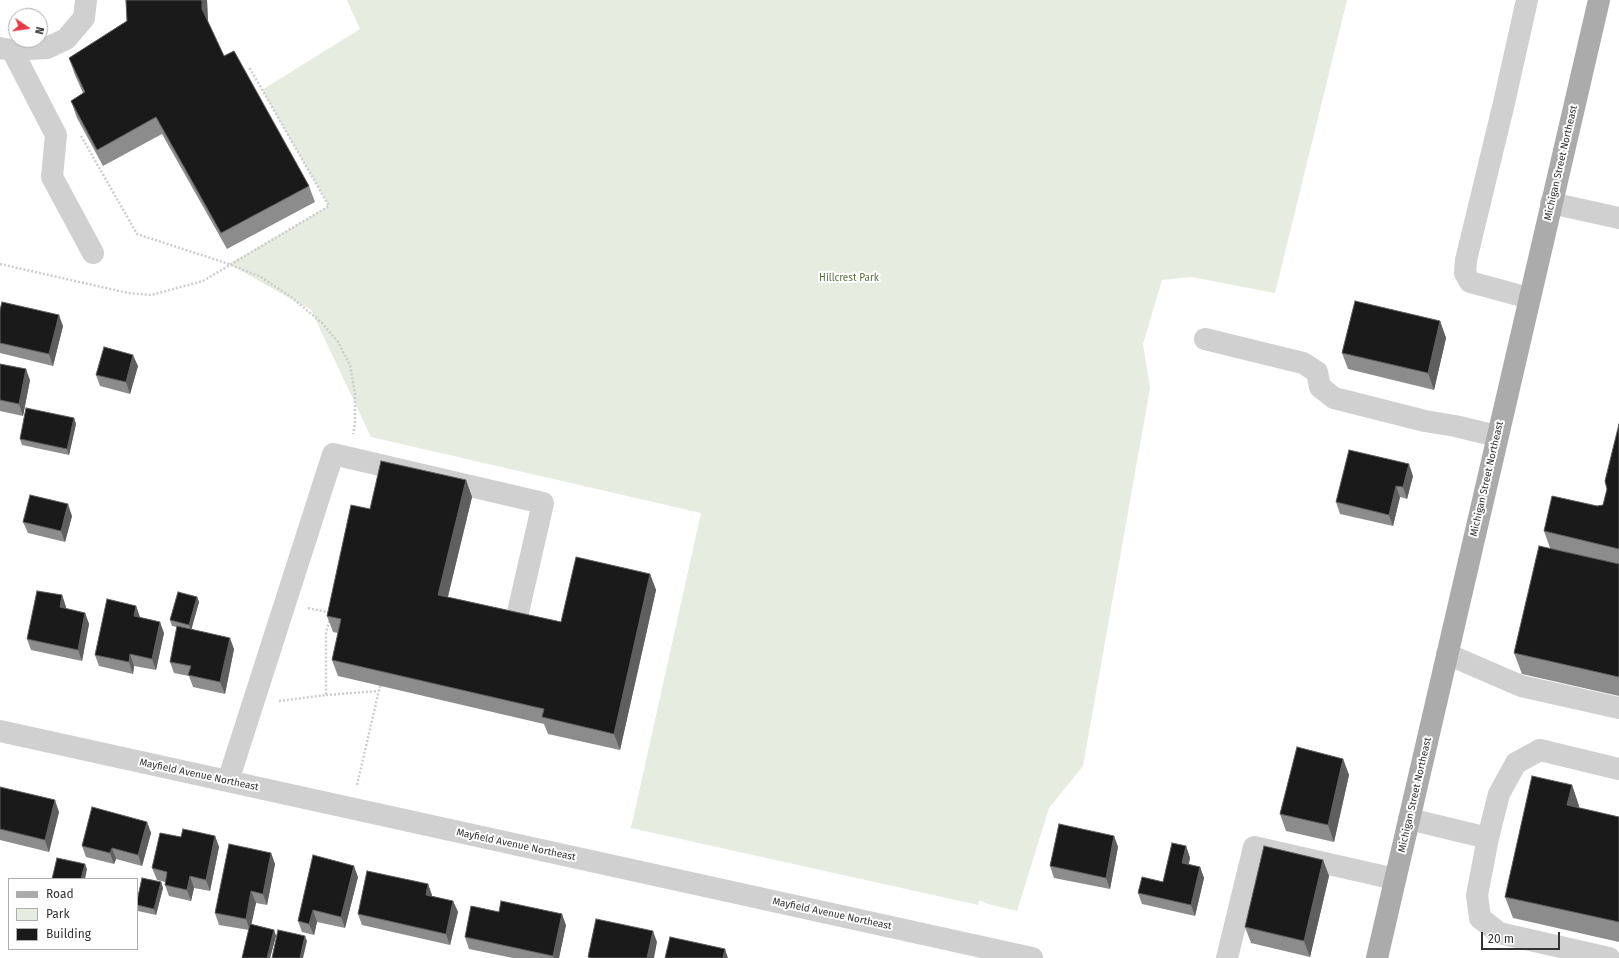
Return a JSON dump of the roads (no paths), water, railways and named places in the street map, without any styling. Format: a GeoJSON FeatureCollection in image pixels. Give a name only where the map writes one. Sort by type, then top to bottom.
{"type":"FeatureCollection","features":[{"type":"Feature","properties":{"kind":"main road","name":"Michigan Street Northeast"},"geometry":{"type":"LineString","coordinates":[[1377,958],[1599,0]]}},
{"type":"Feature","properties":{"kind":"street"},"geometry":{"type":"LineString","coordinates":[[86,0],[84,18],[66,39],[47,48],[6,49],[56,135],[52,177],[92,253]]}},
{"type":"Feature","properties":{"kind":"street"},"geometry":{"type":"LineString","coordinates":[[1527,0],[1504,104],[1466,260],[1465,273],[1470,282],[1529,298]]}},
{"type":"Feature","properties":{"kind":"street"},"geometry":{"type":"LineString","coordinates":[[1551,203],[1619,218]]}},
{"type":"Feature","properties":{"kind":"street"},"geometry":{"type":"LineString","coordinates":[[1205,339],[1303,363],[1317,372],[1320,387],[1334,398],[1425,421],[1455,426],[1497,436]]}},
{"type":"Feature","properties":{"kind":"street"},"geometry":{"type":"LineString","coordinates":[[228,781],[333,454],[543,503],[516,620]]}},
{"type":"Feature","properties":{"kind":"street"},"geometry":{"type":"LineString","coordinates":[[1447,654],[1521,686],[1619,708]]}},
{"type":"Feature","properties":{"kind":"street","name":"Mayfield Avenue Northeast"},"geometry":{"type":"LineString","coordinates":[[0,731],[1032,958]]}},
{"type":"Feature","properties":{"kind":"street"},"geometry":{"type":"LineString","coordinates":[[1609,958],[1499,933],[1480,918],[1477,895],[1488,838],[1499,794],[1516,763],[1540,750],[1619,769]]}},
{"type":"Feature","properties":{"kind":"street"},"geometry":{"type":"LineString","coordinates":[[1409,819],[1488,838]]}},
{"type":"Feature","properties":{"kind":"street"},"geometry":{"type":"LineString","coordinates":[[1227,958],[1254,847],[1395,879]]}},
{"type":"Feature","properties":{"kind":"park label","name":"Hillcrest Park"},"geometry":{"type":"Point","coordinates":[849,278]}}]}
